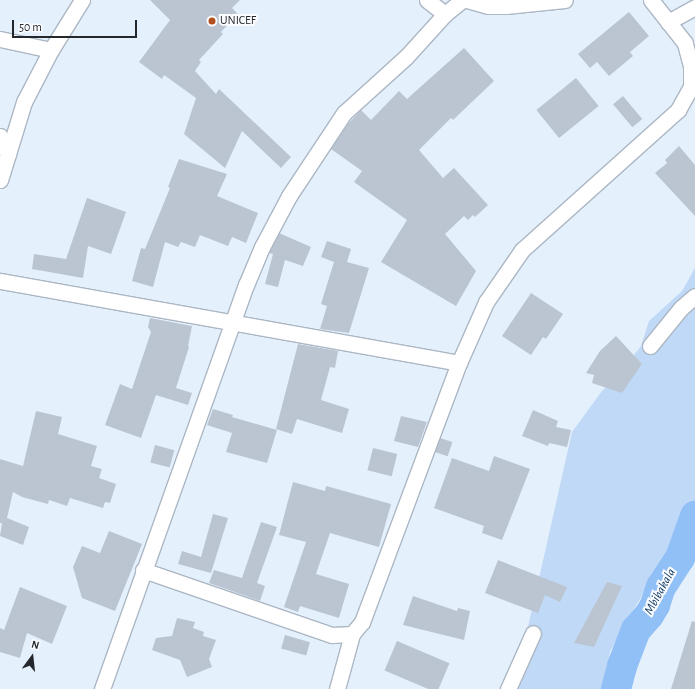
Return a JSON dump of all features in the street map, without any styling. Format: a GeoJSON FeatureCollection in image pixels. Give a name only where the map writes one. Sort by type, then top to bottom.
{"type":"FeatureCollection","features":[{"type":"Feature","properties":{"kind":"street"},"geometry":{"type":"LineString","coordinates":[[0,180],[24,102],[51,50],[82,0]]}},
{"type":"Feature","properties":{"kind":"street"},"geometry":{"type":"LineString","coordinates":[[427,0],[445,14]]}},
{"type":"Feature","properties":{"kind":"street"},"geometry":{"type":"LineString","coordinates":[[102,689],[232,322],[262,247],[289,196],[344,113],[406,57],[445,14],[462,0]]}},
{"type":"Feature","properties":{"kind":"street"},"geometry":{"type":"LineString","coordinates":[[467,0],[488,6],[506,6],[565,0]]}},
{"type":"Feature","properties":{"kind":"street"},"geometry":{"type":"LineString","coordinates":[[337,689],[352,634],[362,622],[459,363],[486,302],[522,250],[678,110],[691,87],[692,66],[684,43],[651,0]]}},
{"type":"Feature","properties":{"kind":"street"},"geometry":{"type":"LineString","coordinates":[[668,22],[695,7]]}},
{"type":"Feature","properties":{"kind":"street"},"geometry":{"type":"LineString","coordinates":[[0,39],[51,50]]}},
{"type":"Feature","properties":{"kind":"street"},"geometry":{"type":"LineString","coordinates":[[0,136],[8,154]]}},
{"type":"Feature","properties":{"kind":"street"},"geometry":{"type":"LineString","coordinates":[[0,281],[459,363]]}},
{"type":"Feature","properties":{"kind":"street"},"geometry":{"type":"LineString","coordinates":[[650,346],[681,308],[695,296]]}},
{"type":"Feature","properties":{"kind":"street"},"geometry":{"type":"LineString","coordinates":[[143,570],[332,635],[352,634]]}},
{"type":"Feature","properties":{"kind":"street"},"geometry":{"type":"LineString","coordinates":[[508,689],[533,633]]}},
{"type":"Feature","properties":{"kind":"shaded area","name":"Mbibakala"},"geometry":{"type":"Polygon","coordinates":[[[695,268],[695,528],[674,549],[654,576],[627,620],[610,652],[603,689],[514,689],[572,432],[602,391],[618,375],[641,346],[649,321],[682,291],[695,268]]]}},
{"type":"Feature","properties":{"kind":"building"},"geometry":{"type":"Polygon","coordinates":[[[150,0],[240,0],[232,8],[238,14],[221,32],[223,34],[199,60],[201,62],[195,71],[216,94],[219,89],[291,157],[281,168],[242,131],[225,168],[184,134],[196,98],[164,75],[162,79],[139,62],[170,20],[150,0]]]}},
{"type":"Feature","properties":{"kind":"building"},"geometry":{"type":"Polygon","coordinates":[[[629,12],[649,36],[630,52],[633,56],[609,76],[597,62],[590,68],[578,54],[629,12]]]}},
{"type":"Feature","properties":{"kind":"building"},"geometry":{"type":"Polygon","coordinates":[[[464,48],[494,81],[453,120],[451,118],[419,150],[443,178],[454,168],[488,205],[475,217],[473,215],[468,220],[464,216],[445,234],[476,271],[456,306],[381,262],[407,220],[354,182],[362,171],[331,149],[348,124],[361,110],[371,120],[399,91],[407,99],[464,48]]]}},
{"type":"Feature","properties":{"kind":"building"},"geometry":{"type":"Polygon","coordinates":[[[576,78],[599,106],[559,138],[536,110],[576,78]]]}},
{"type":"Feature","properties":{"kind":"building"},"geometry":{"type":"Polygon","coordinates":[[[623,96],[642,119],[632,127],[613,104],[623,96]]]}},
{"type":"Feature","properties":{"kind":"building"},"geometry":{"type":"Polygon","coordinates":[[[679,146],[695,165],[695,216],[655,173],[667,163],[665,160],[679,146]]]}},
{"type":"Feature","properties":{"kind":"building"},"geometry":{"type":"Polygon","coordinates":[[[179,159],[227,174],[217,196],[258,213],[246,243],[232,237],[228,246],[200,235],[195,247],[181,242],[178,247],[165,242],[153,287],[132,281],[141,248],[145,249],[170,188],[168,187],[179,159]]]}},
{"type":"Feature","properties":{"kind":"building"},"geometry":{"type":"Polygon","coordinates":[[[87,198],[126,212],[111,254],[88,246],[83,278],[32,269],[34,254],[66,259],[87,198]]]}},
{"type":"Feature","properties":{"kind":"building"},"geometry":{"type":"Polygon","coordinates":[[[279,233],[311,247],[303,266],[285,260],[278,287],[265,284],[273,254],[269,253],[279,233]]]}},
{"type":"Feature","properties":{"kind":"building"},"geometry":{"type":"Polygon","coordinates":[[[327,241],[351,249],[347,262],[369,268],[349,333],[320,329],[327,306],[321,304],[334,262],[321,257],[327,241]]]}},
{"type":"Feature","properties":{"kind":"building"},"geometry":{"type":"Polygon","coordinates":[[[531,293],[563,314],[546,339],[543,337],[531,355],[502,336],[531,293]]]}},
{"type":"Feature","properties":{"kind":"building"},"geometry":{"type":"Polygon","coordinates":[[[150,318],[192,326],[189,347],[176,388],[192,393],[188,405],[156,395],[141,438],[105,425],[120,384],[132,389],[151,332],[148,327],[150,318]]]}},
{"type":"Feature","properties":{"kind":"building"},"geometry":{"type":"Polygon","coordinates":[[[616,336],[642,364],[622,393],[592,383],[594,375],[586,373],[600,351],[616,336]]]}},
{"type":"Feature","properties":{"kind":"building"},"geometry":{"type":"Polygon","coordinates":[[[298,344],[338,351],[335,368],[330,367],[321,400],[349,409],[342,433],[297,419],[292,434],[276,429],[298,344]]]}},
{"type":"Feature","properties":{"kind":"building"},"geometry":{"type":"Polygon","coordinates":[[[213,409],[233,415],[232,417],[277,430],[267,463],[226,452],[232,433],[207,425],[213,409]]]}},
{"type":"Feature","properties":{"kind":"building"},"geometry":{"type":"Polygon","coordinates":[[[533,410],[558,421],[556,427],[571,430],[567,447],[549,443],[548,446],[522,436],[533,410]]]}},
{"type":"Feature","properties":{"kind":"building"},"geometry":{"type":"Polygon","coordinates":[[[36,411],[62,417],[58,434],[97,446],[91,466],[102,469],[99,478],[116,484],[110,503],[105,502],[103,508],[70,498],[67,506],[49,500],[48,504],[22,497],[13,492],[7,518],[29,527],[23,545],[0,536],[2,523],[0,523],[0,459],[23,466],[36,411]]]}},
{"type":"Feature","properties":{"kind":"building"},"geometry":{"type":"Polygon","coordinates":[[[401,416],[427,422],[418,447],[394,441],[401,416]]]}},
{"type":"Feature","properties":{"kind":"building"},"geometry":{"type":"Polygon","coordinates":[[[440,438],[452,442],[448,456],[435,452],[440,438]]]}},
{"type":"Feature","properties":{"kind":"building"},"geometry":{"type":"Polygon","coordinates":[[[155,445],[174,450],[170,468],[150,462],[155,445]]]}},
{"type":"Feature","properties":{"kind":"building"},"geometry":{"type":"Polygon","coordinates":[[[373,448],[397,454],[392,476],[367,470],[373,448]]]}},
{"type":"Feature","properties":{"kind":"building"},"geometry":{"type":"Polygon","coordinates":[[[494,456],[530,469],[502,540],[482,533],[484,526],[434,508],[452,458],[489,471],[494,456]]]}},
{"type":"Feature","properties":{"kind":"building"},"geometry":{"type":"Polygon","coordinates":[[[293,482],[325,491],[326,486],[391,504],[379,547],[330,533],[316,574],[349,584],[339,618],[300,606],[298,612],[284,607],[306,542],[279,535],[293,482]]]}},
{"type":"Feature","properties":{"kind":"building"},"geometry":{"type":"Polygon","coordinates":[[[213,514],[228,518],[211,573],[178,564],[182,551],[201,557],[213,514]]]}},
{"type":"Feature","properties":{"kind":"building"},"geometry":{"type":"Polygon","coordinates":[[[261,522],[277,527],[257,583],[265,586],[260,601],[209,583],[214,570],[242,578],[261,522]]]}},
{"type":"Feature","properties":{"kind":"building"},"geometry":{"type":"Polygon","coordinates":[[[109,531],[142,544],[115,611],[82,598],[73,567],[82,546],[100,553],[109,531]]]}},
{"type":"Feature","properties":{"kind":"building"},"geometry":{"type":"Polygon","coordinates":[[[498,560],[567,587],[560,602],[545,595],[538,613],[485,593],[498,560]]]}},
{"type":"Feature","properties":{"kind":"building"},"geometry":{"type":"Polygon","coordinates":[[[607,582],[622,586],[594,647],[574,643],[607,582]]]}},
{"type":"Feature","properties":{"kind":"building"},"geometry":{"type":"Polygon","coordinates":[[[20,587],[67,606],[52,644],[27,633],[20,658],[0,652],[0,628],[4,630],[20,587]]]}},
{"type":"Feature","properties":{"kind":"building"},"geometry":{"type":"Polygon","coordinates":[[[413,596],[457,611],[458,608],[470,611],[464,640],[403,625],[413,596]]]}},
{"type":"Feature","properties":{"kind":"building"},"geometry":{"type":"Polygon","coordinates":[[[177,618],[195,622],[193,628],[204,632],[203,636],[216,640],[209,659],[212,667],[187,677],[180,660],[152,650],[156,638],[172,636],[177,618]]]}},
{"type":"Feature","properties":{"kind":"building"},"geometry":{"type":"Polygon","coordinates":[[[692,621],[695,622],[695,689],[671,689],[692,621]]]}},
{"type":"Feature","properties":{"kind":"building"},"geometry":{"type":"Polygon","coordinates":[[[285,635],[310,642],[306,656],[281,648],[285,635]]]}},
{"type":"Feature","properties":{"kind":"building"},"geometry":{"type":"Polygon","coordinates":[[[397,641],[449,663],[439,689],[428,689],[384,670],[397,641]]]}},
{"type":"Feature","properties":{"kind":"waterway","name":"Mbibakala"},"geometry":{"type":"LineString","coordinates":[[616,689],[622,666],[636,630],[649,615],[655,605],[661,587],[680,558],[695,516]]}},
{"type":"Feature","properties":{"kind":"place","name":"UNICEF"},"geometry":{"type":"Point","coordinates":[212,21]}}]}
